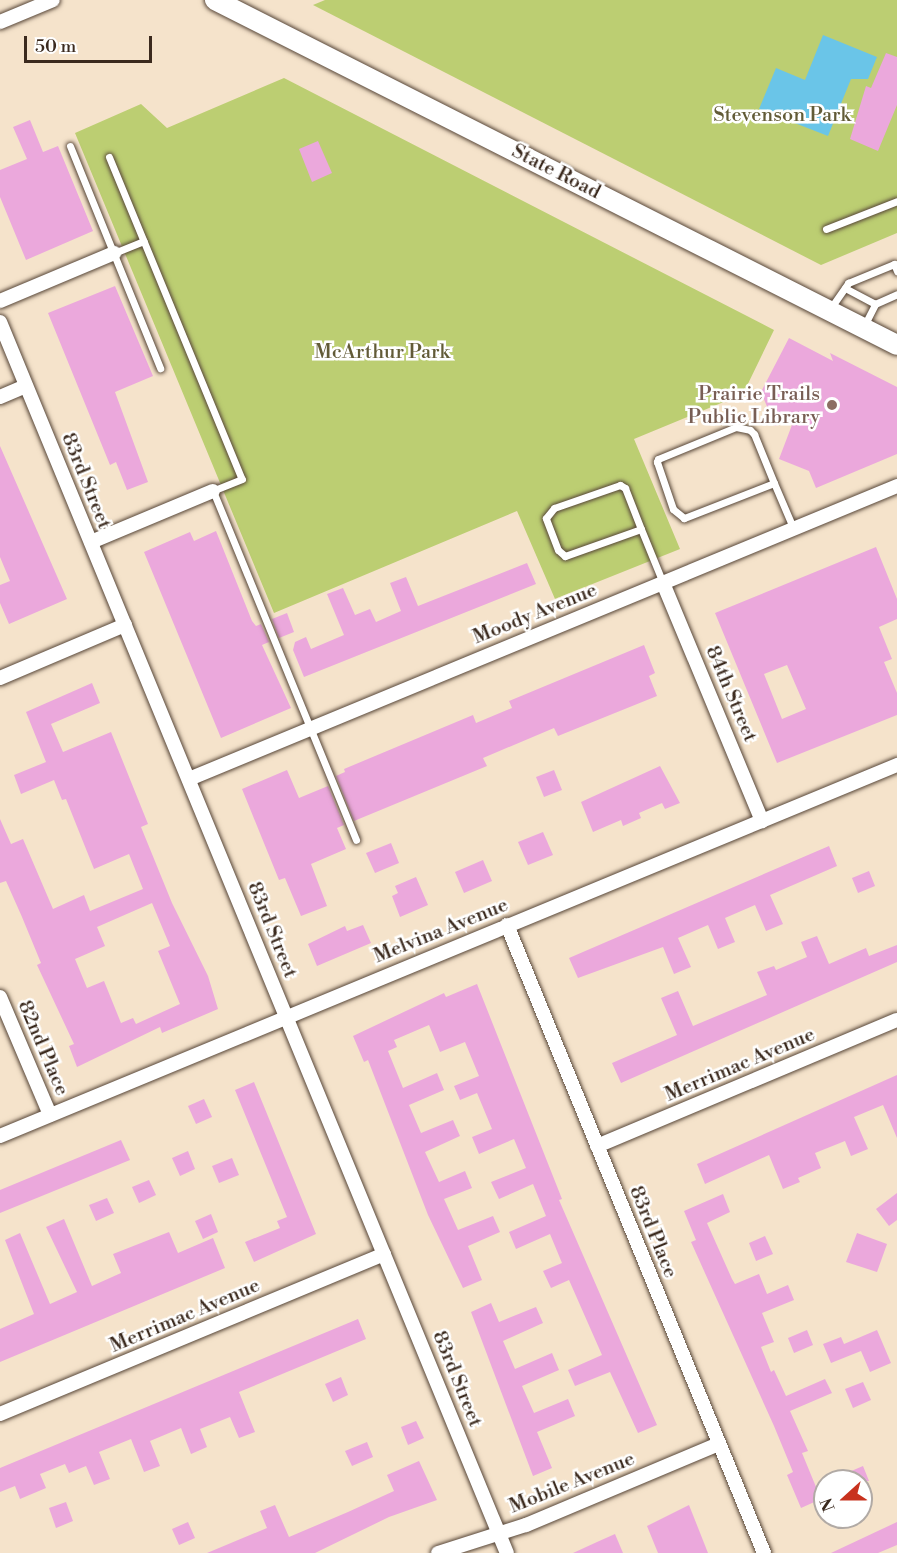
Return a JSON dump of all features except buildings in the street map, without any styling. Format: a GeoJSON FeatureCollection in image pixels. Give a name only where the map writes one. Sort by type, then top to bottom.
{"type":"FeatureCollection","features":[{"type":"Feature","properties":{"kind":"street"},"geometry":{"type":"LineString","coordinates":[[0,22],[53,0]]}},
{"type":"Feature","properties":{"kind":"street","name":"State Road"},"geometry":{"type":"LineString","coordinates":[[215,0],[830,309],[897,345]]}},
{"type":"Feature","properties":{"kind":"street"},"geometry":{"type":"LineString","coordinates":[[0,301],[114,253]]}},
{"type":"Feature","properties":{"kind":"street","name":"83rd Street"},"geometry":{"type":"LineString","coordinates":[[0,322],[507,1553]]}},
{"type":"Feature","properties":{"kind":"street"},"geometry":{"type":"LineString","coordinates":[[0,397],[26,386]]}},
{"type":"Feature","properties":{"kind":"street","name":"Moody Avenue"},"geometry":{"type":"LineString","coordinates":[[189,779],[897,486]]}},
{"type":"Feature","properties":{"kind":"street"},"geometry":{"type":"LineString","coordinates":[[91,542],[213,491]]}},
{"type":"Feature","properties":{"kind":"street","name":"84th Street"},"geometry":{"type":"LineString","coordinates":[[663,583],[762,821]]}},
{"type":"Feature","properties":{"kind":"street"},"geometry":{"type":"LineString","coordinates":[[0,678],[125,626]]}},
{"type":"Feature","properties":{"kind":"street","name":"Melvina Avenue"},"geometry":{"type":"LineString","coordinates":[[0,1136],[897,765]]}},
{"type":"Feature","properties":{"kind":"street","name":"83rd Place"},"geometry":{"type":"LineString","coordinates":[[507,925],[764,1553]]}},
{"type":"Feature","properties":{"kind":"street","name":"82nd Place"},"geometry":{"type":"LineString","coordinates":[[0,997],[50,1115]]}},
{"type":"Feature","properties":{"kind":"street","name":"Merrimac Avenue"},"geometry":{"type":"LineString","coordinates":[[597,1146],[897,1020]]}},
{"type":"Feature","properties":{"kind":"street","name":"Merrimac Avenue"},"geometry":{"type":"LineString","coordinates":[[0,1414],[384,1254]]}},
{"type":"Feature","properties":{"kind":"street","name":"Mobile Avenue"},"geometry":{"type":"LineString","coordinates":[[438,1553],[526,1525],[719,1444]]}},
{"type":"Feature","properties":{"kind":"lane"},"geometry":{"type":"LineString","coordinates":[[70,146],[160,368]]}},
{"type":"Feature","properties":{"kind":"lane"},"geometry":{"type":"LineString","coordinates":[[109,157],[242,479],[213,491],[356,840]]}},
{"type":"Feature","properties":{"kind":"lane"},"geometry":{"type":"LineString","coordinates":[[826,229],[897,201]]}},
{"type":"Feature","properties":{"kind":"lane"},"geometry":{"type":"LineString","coordinates":[[114,253],[144,241]]}},
{"type":"Feature","properties":{"kind":"lane"},"geometry":{"type":"LineString","coordinates":[[830,309],[845,288],[894,264],[897,271]]}},
{"type":"Feature","properties":{"kind":"lane"},"geometry":{"type":"LineString","coordinates":[[845,288],[875,303]]}},
{"type":"Feature","properties":{"kind":"lane"},"geometry":{"type":"LineString","coordinates":[[864,327],[875,303],[897,294]]}},
{"type":"Feature","properties":{"kind":"lane"},"geometry":{"type":"LineString","coordinates":[[774,483],[684,518],[673,509],[657,462],[658,459],[736,427],[744,427],[754,434],[794,530]]}},
{"type":"Feature","properties":{"kind":"lane"},"geometry":{"type":"LineString","coordinates":[[641,529],[565,556],[558,550],[546,518],[554,508],[620,484],[625,488],[663,583]]}},
{"type":"Feature","properties":{"kind":"green space","name":"Stevenson Park"},"geometry":{"type":"Polygon","coordinates":[[[325,0],[897,0],[897,233],[821,265],[313,5],[325,0]]]}},
{"type":"Feature","properties":{"kind":"green space","name":"McArthur Park"},"geometry":{"type":"Polygon","coordinates":[[[284,78],[774,330],[743,394],[634,439],[680,549],[555,599],[517,511],[274,613],[75,133],[141,104],[167,128],[284,78]]]}},
{"type":"Feature","properties":{"kind":"water"},"geometry":{"type":"Polygon","coordinates":[[[823,35],[877,57],[868,79],[851,79],[828,136],[759,109],[776,68],[805,80],[823,35]]]}},
{"type":"Feature","properties":{"kind":"place","name":"Prairie Trails Public Library"},"geometry":{"type":"Point","coordinates":[832,405]}}]}
